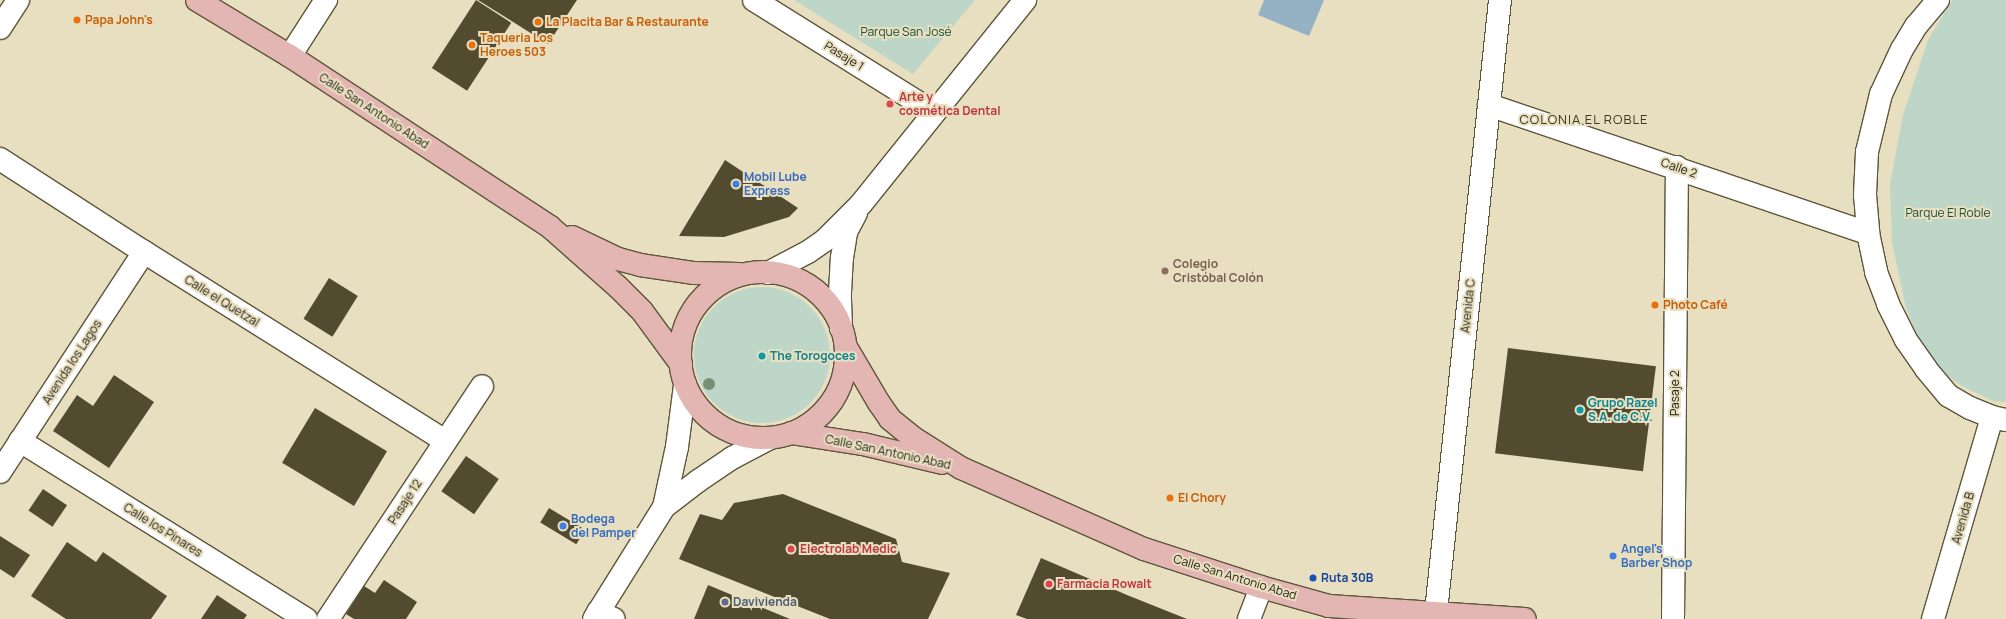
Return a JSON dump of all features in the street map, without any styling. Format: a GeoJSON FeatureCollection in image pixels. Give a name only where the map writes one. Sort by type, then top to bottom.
{"type":"FeatureCollection","features":[{"type":"Feature","properties":{"kind":"main road","name":"Calle San Antonio Abad"},"geometry":{"type":"LineString","coordinates":[[198,0],[290,56],[549,226],[618,287],[642,311],[683,375],[700,409],[722,426],[748,436],[780,435],[863,444],[961,468]]}},
{"type":"Feature","properties":{"kind":"main road","name":"Calle San Antonio Abad"},"geometry":{"type":"LineString","coordinates":[[549,226],[618,258],[640,265],[694,273],[742,275],[768,273],[793,278],[816,291],[829,305],[868,386],[890,419],[912,437],[961,468],[1144,549],[1261,587],[1329,606],[1511,618]]}},
{"type":"Feature","properties":{"kind":"main road"},"geometry":{"type":"LineString","coordinates":[[683,375],[682,336],[693,311],[711,290],[729,279],[742,275]]}},
{"type":"Feature","properties":{"kind":"main road"},"geometry":{"type":"LineString","coordinates":[[780,435],[808,424],[818,417],[831,402],[842,378],[845,366],[844,337]]}},
{"type":"Feature","properties":{"kind":"street"},"geometry":{"type":"LineString","coordinates":[[0,28],[18,0]]}},
{"type":"Feature","properties":{"kind":"street"},"geometry":{"type":"LineString","coordinates":[[290,56],[326,0]]}},
{"type":"Feature","properties":{"kind":"street","name":"Pasaje 1"},"geometry":{"type":"LineString","coordinates":[[754,0],[933,112]]}},
{"type":"Feature","properties":{"kind":"street"},"geometry":{"type":"LineString","coordinates":[[768,273],[808,252],[825,240],[860,204],[1025,0]]}},
{"type":"Feature","properties":{"kind":"street","name":"Avenida C"},"geometry":{"type":"LineString","coordinates":[[1436,612],[1500,0]]}},
{"type":"Feature","properties":{"kind":"street"},"geometry":{"type":"LineString","coordinates":[[1938,0],[1916,26],[1902,50],[1881,94],[1867,152],[1865,195],[1868,233],[1876,272],[1888,304],[1914,352],[1949,396],[1970,408],[1999,419]]}},
{"type":"Feature","properties":{"kind":"street","name":"Calle 2"},"geometry":{"type":"LineString","coordinates":[[1489,105],[1868,233]]}},
{"type":"Feature","properties":{"kind":"street","name":"Calle el Quetzal"},"geometry":{"type":"LineString","coordinates":[[0,159],[144,252],[445,441]]}},
{"type":"Feature","properties":{"kind":"street","name":"Pasaje 2"},"geometry":{"type":"LineString","coordinates":[[1673,619],[1676,167]]}},
{"type":"Feature","properties":{"kind":"street"},"geometry":{"type":"LineString","coordinates":[[844,337],[840,293],[842,258],[846,232],[860,204]]}},
{"type":"Feature","properties":{"kind":"street","name":"Avenida los Lagos"},"geometry":{"type":"LineString","coordinates":[[0,472],[144,252]]}},
{"type":"Feature","properties":{"kind":"street"},"geometry":{"type":"LineString","coordinates":[[602,617],[664,508],[677,447],[683,375]]}},
{"type":"Feature","properties":{"kind":"street","name":"Pasaje 12"},"geometry":{"type":"LineString","coordinates":[[328,619],[482,386]]}},
{"type":"Feature","properties":{"kind":"street","name":"Avenida B"},"geometry":{"type":"LineString","coordinates":[[1933,619],[1999,419]]}},
{"type":"Feature","properties":{"kind":"street"},"geometry":{"type":"LineString","coordinates":[[664,508],[698,481],[732,458],[780,435]]}},
{"type":"Feature","properties":{"kind":"street","name":"Calle los Pinares"},"geometry":{"type":"LineString","coordinates":[[20,441],[306,619]]}},
{"type":"Feature","properties":{"kind":"street"},"geometry":{"type":"LineString","coordinates":[[1249,619],[1261,587]]}},
{"type":"Feature","properties":{"kind":"green space","name":"Parque San José"},"geometry":{"type":"Polygon","coordinates":[[[794,0],[975,0],[913,74],[794,0]]]}},
{"type":"Feature","properties":{"kind":"green space","name":"Parque El Roble"},"geometry":{"type":"Polygon","coordinates":[[[1952,0],[2006,0],[2006,402],[1993,401],[1962,386],[1935,367],[1918,338],[1906,308],[1892,243],[1890,183],[1903,115],[1928,40],[1952,0]]]}},
{"type":"Feature","properties":{"kind":"green space"},"geometry":{"type":"Polygon","coordinates":[[[755,287],[769,287],[788,292],[800,298],[815,312],[825,329],[829,342],[829,368],[825,381],[819,393],[805,408],[800,412],[782,420],[769,423],[755,423],[736,418],[724,412],[709,398],[705,393],[697,375],[694,362],[694,348],[699,329],[705,317],[719,302],[724,298],[742,290],[755,287]]]}},
{"type":"Feature","properties":{"kind":"water"},"geometry":{"type":"Polygon","coordinates":[[[1264,0],[1324,0],[1309,36],[1258,15],[1264,0]]]}},
{"type":"Feature","properties":{"kind":"building","name":"Taqueria Los Heroes 503"},"geometry":{"type":"Polygon","coordinates":[[[476,0],[511,23],[467,91],[432,68],[476,0]]]}},
{"type":"Feature","properties":{"kind":"building","name":"La Placita Bar & Restaurante"},"geometry":{"type":"Polygon","coordinates":[[[478,0],[577,0],[548,44],[478,0]]]}},
{"type":"Feature","properties":{"kind":"building","name":"Mobil Lube Express"},"geometry":{"type":"Polygon","coordinates":[[[725,160],[798,208],[789,217],[724,237],[679,236],[725,160]]]}},
{"type":"Feature","properties":{"kind":"building"},"geometry":{"type":"Polygon","coordinates":[[[329,278],[358,296],[332,337],[304,319],[329,278]]]}},
{"type":"Feature","properties":{"kind":"building","name":"Grupo Razel S.A. de C.V."},"geometry":{"type":"Polygon","coordinates":[[[1508,348],[1656,366],[1643,471],[1495,453],[1508,348]]]}},
{"type":"Feature","properties":{"kind":"building"},"geometry":{"type":"Polygon","coordinates":[[[114,375],[154,402],[109,468],[53,431],[77,395],[93,406],[114,375]]]}},
{"type":"Feature","properties":{"kind":"building"},"geometry":{"type":"Polygon","coordinates":[[[315,408],[387,451],[354,506],[282,463],[315,408]]]}},
{"type":"Feature","properties":{"kind":"building"},"geometry":{"type":"Polygon","coordinates":[[[466,456],[499,479],[474,514],[441,491],[466,456]]]}},
{"type":"Feature","properties":{"kind":"building"},"geometry":{"type":"Polygon","coordinates":[[[43,489],[67,505],[53,527],[28,511],[43,489]]]}},
{"type":"Feature","properties":{"kind":"building","name":"Electrolab Medic"},"geometry":{"type":"Polygon","coordinates":[[[783,494],[896,539],[902,562],[950,573],[928,619],[830,619],[679,559],[700,514],[722,520],[734,503],[783,494]]]}},
{"type":"Feature","properties":{"kind":"building","name":"Bodega del Pamper"},"geometry":{"type":"Polygon","coordinates":[[[549,508],[585,530],[576,544],[540,523],[549,508]]]}},
{"type":"Feature","properties":{"kind":"building"},"geometry":{"type":"Polygon","coordinates":[[[0,536],[30,555],[14,578],[0,569],[0,536]]]}},
{"type":"Feature","properties":{"kind":"building"},"geometry":{"type":"Polygon","coordinates":[[[67,542],[96,562],[103,552],[167,596],[151,619],[66,619],[31,596],[67,542]]]}},
{"type":"Feature","properties":{"kind":"building"},"geometry":{"type":"Polygon","coordinates":[[[1041,558],[1187,619],[1027,619],[1016,615],[1041,558]]]}},
{"type":"Feature","properties":{"kind":"building"},"geometry":{"type":"Polygon","coordinates":[[[384,580],[417,602],[406,619],[354,619],[346,614],[364,586],[375,593],[384,580]]]}},
{"type":"Feature","properties":{"kind":"building","name":"Davivienda"},"geometry":{"type":"Polygon","coordinates":[[[708,585],[790,619],[694,619],[708,585]]]}},
{"type":"Feature","properties":{"kind":"building"},"geometry":{"type":"Polygon","coordinates":[[[217,595],[247,615],[244,619],[201,619],[217,595]]]}},
{"type":"Feature","properties":{"kind":"place","name":"Papa John's"},"geometry":{"type":"Point","coordinates":[77,20]}},
{"type":"Feature","properties":{"kind":"place","name":"La Placita Bar & Restaurante"},"geometry":{"type":"Point","coordinates":[538,22]}},
{"type":"Feature","properties":{"kind":"place","name":"Taqueria Los Heroes 503"},"geometry":{"type":"Point","coordinates":[472,45]}},
{"type":"Feature","properties":{"kind":"place","name":"Arte y cosmética Dental"},"geometry":{"type":"Point","coordinates":[890,104]}},
{"type":"Feature","properties":{"kind":"place","name":"Mobil Lube Express"},"geometry":{"type":"Point","coordinates":[736,184]}},
{"type":"Feature","properties":{"kind":"place","name":"Colegio Cristóbal Colón"},"geometry":{"type":"Point","coordinates":[1165,271]}},
{"type":"Feature","properties":{"kind":"place","name":"Photo Café"},"geometry":{"type":"Point","coordinates":[1655,305]}},
{"type":"Feature","properties":{"kind":"place","name":"The Torogoces"},"geometry":{"type":"Point","coordinates":[762,356]}},
{"type":"Feature","properties":{"kind":"place","name":"Grupo Razel S.A. de C.V."},"geometry":{"type":"Point","coordinates":[1580,410]}},
{"type":"Feature","properties":{"kind":"place","name":"El Chory"},"geometry":{"type":"Point","coordinates":[1170,498]}},
{"type":"Feature","properties":{"kind":"place","name":"Bodega del Pamper"},"geometry":{"type":"Point","coordinates":[563,526]}},
{"type":"Feature","properties":{"kind":"place","name":"Electrolab Medic"},"geometry":{"type":"Point","coordinates":[791,549]}},
{"type":"Feature","properties":{"kind":"place","name":"Angel's Barber Shop"},"geometry":{"type":"Point","coordinates":[1613,556]}},
{"type":"Feature","properties":{"kind":"place","name":"Ruta 30B"},"geometry":{"type":"Point","coordinates":[1313,578]}},
{"type":"Feature","properties":{"kind":"place","name":"Farmacia Rowalt"},"geometry":{"type":"Point","coordinates":[1049,584]}},
{"type":"Feature","properties":{"kind":"place","name":"Davivienda"},"geometry":{"type":"Point","coordinates":[725,602]}},
{"type":"Feature","properties":{"kind":"district","name":"COLONIA EL ROBLE"},"geometry":{"type":"Point","coordinates":[1584,119]}}]}
